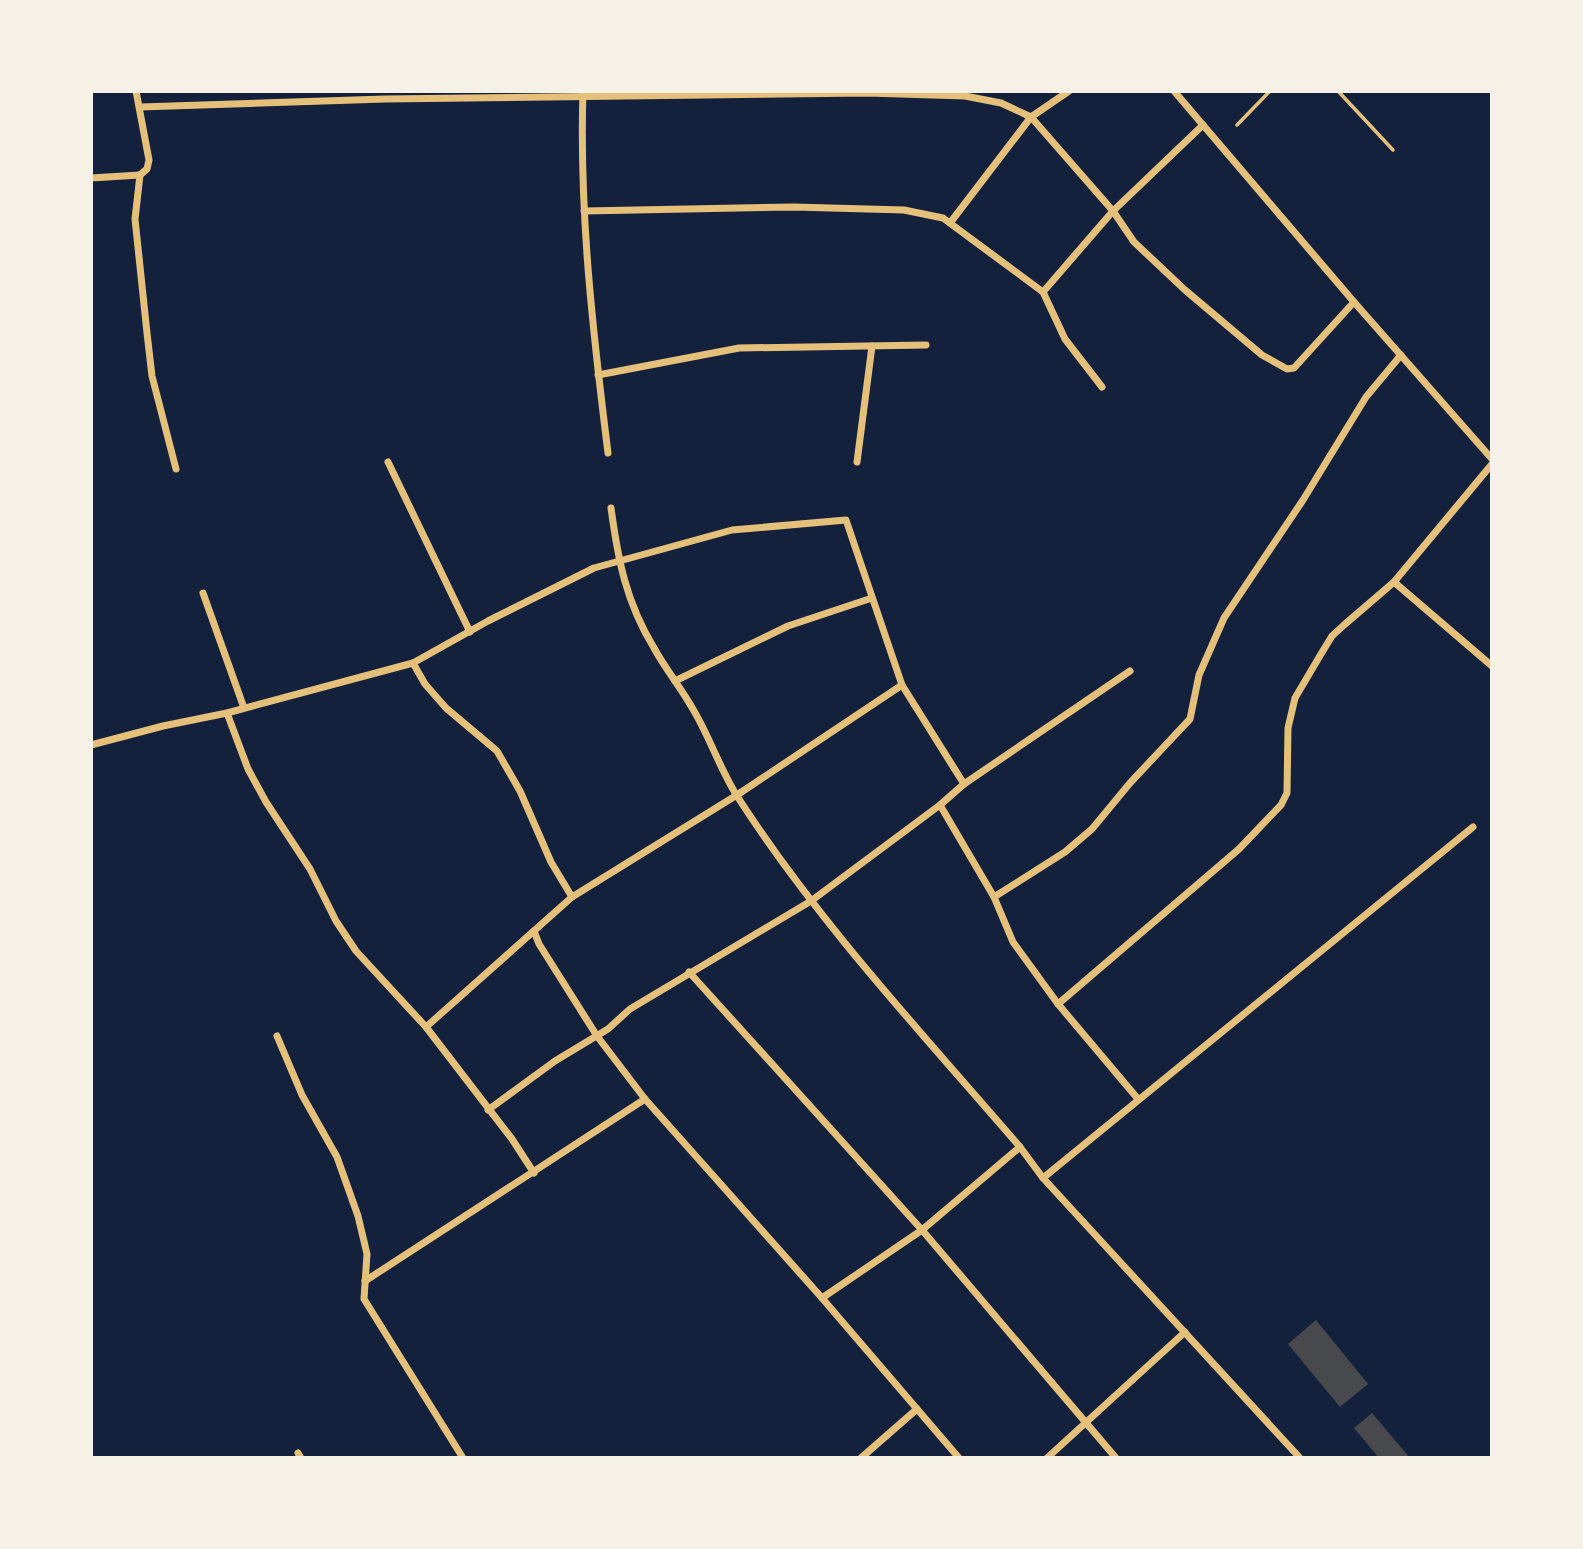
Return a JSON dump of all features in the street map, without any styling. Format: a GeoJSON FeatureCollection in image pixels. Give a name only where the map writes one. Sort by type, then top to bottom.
{"type":"FeatureCollection","features":[{"type":"Feature","properties":{"kind":"street"},"geometry":{"type":"LineString","coordinates":[[91,178],[140,175],[147,169],[149,160],[136,91]]}},
{"type":"Feature","properties":{"kind":"street"},"geometry":{"type":"LineString","coordinates":[[950,223],[1031,117],[1069,91]]}},
{"type":"Feature","properties":{"kind":"street"},"geometry":{"type":"LineString","coordinates":[[1174,91],[1492,459]]}},
{"type":"Feature","properties":{"kind":"street"},"geometry":{"type":"LineString","coordinates":[[140,107],[583,94],[867,92],[965,96],[1000,103],[1031,117],[1113,211],[1134,242],[1185,290],[1262,355],[1287,369],[1294,369],[1354,302]]}},
{"type":"Feature","properties":{"kind":"street"},"geometry":{"type":"LineString","coordinates":[[583,94],[584,211],[590,306],[608,453]]}},
{"type":"Feature","properties":{"kind":"street"},"geometry":{"type":"LineString","coordinates":[[1043,292],[1113,211],[1203,125]]}},
{"type":"Feature","properties":{"kind":"street"},"geometry":{"type":"LineString","coordinates":[[140,175],[135,219],[152,376],[176,469]]}},
{"type":"Feature","properties":{"kind":"street"},"geometry":{"type":"LineString","coordinates":[[584,211],[794,207],[904,210],[943,218],[1043,292],[1065,340],[1101,387]]}},
{"type":"Feature","properties":{"kind":"street"},"geometry":{"type":"LineString","coordinates":[[598,375],[739,348],[926,345]]}},
{"type":"Feature","properties":{"kind":"street"},"geometry":{"type":"LineString","coordinates":[[857,462],[872,346]]}},
{"type":"Feature","properties":{"kind":"street"},"geometry":{"type":"LineString","coordinates":[[994,897],[1065,852],[1092,829],[1130,783],[1190,719],[1199,675],[1224,618],[1303,500],[1366,397],[1401,355]]}},
{"type":"Feature","properties":{"kind":"street"},"geometry":{"type":"LineString","coordinates":[[388,462],[470,632]]}},
{"type":"Feature","properties":{"kind":"street"},"geometry":{"type":"LineString","coordinates":[[1058,1004],[1229,858],[1281,806],[1287,793],[1289,728],[1295,698],[1332,636],[1394,582],[1492,464]]}},
{"type":"Feature","properties":{"kind":"street"},"geometry":{"type":"LineString","coordinates":[[611,508],[618,562],[632,606],[653,648],[695,711],[717,761],[737,795],[811,901],[1020,1147],[1043,1178],[1300,1458]]}},
{"type":"Feature","properties":{"kind":"street"},"geometry":{"type":"LineString","coordinates":[[91,745],[227,713],[412,663],[594,568],[732,530],[846,520],[902,685],[964,784]]}},
{"type":"Feature","properties":{"kind":"street"},"geometry":{"type":"LineString","coordinates":[[1394,582],[1492,666]]}},
{"type":"Feature","properties":{"kind":"street"},"geometry":{"type":"LineString","coordinates":[[202,593],[244,708]]}},
{"type":"Feature","properties":{"kind":"street"},"geometry":{"type":"LineString","coordinates":[[675,681],[788,626],[872,598]]}},
{"type":"Feature","properties":{"kind":"street"},"geometry":{"type":"LineString","coordinates":[[412,663],[425,684],[446,708],[496,751],[520,791],[536,832],[572,897]]}},
{"type":"Feature","properties":{"kind":"street"},"geometry":{"type":"LineString","coordinates":[[488,1110],[555,1061],[608,1029],[630,1009],[811,901],[940,805],[964,784],[1130,671]]}},
{"type":"Feature","properties":{"kind":"street"},"geometry":{"type":"LineString","coordinates":[[426,1027],[572,897],[737,795],[902,685]]}},
{"type":"Feature","properties":{"kind":"street"},"geometry":{"type":"LineString","coordinates":[[227,713],[248,769],[310,869],[349,941],[426,1027],[512,1139],[534,1173]]}},
{"type":"Feature","properties":{"kind":"street"},"geometry":{"type":"LineString","coordinates":[[940,805],[994,897],[1013,942],[1058,1004],[1138,1099]]}},
{"type":"Feature","properties":{"kind":"street"},"geometry":{"type":"LineString","coordinates":[[1043,1178],[1473,827]]}},
{"type":"Feature","properties":{"kind":"street"},"geometry":{"type":"LineString","coordinates":[[534,931],[538,944],[597,1036],[645,1099],[822,1298],[959,1458]]}},
{"type":"Feature","properties":{"kind":"street"},"geometry":{"type":"LineString","coordinates":[[689,972],[922,1230],[1116,1458]]}},
{"type":"Feature","properties":{"kind":"street"},"geometry":{"type":"LineString","coordinates":[[277,1035],[302,1095],[337,1157],[358,1216],[367,1254],[364,1299],[463,1458]]}},
{"type":"Feature","properties":{"kind":"street"},"geometry":{"type":"LineString","coordinates":[[365,1281],[645,1099]]}},
{"type":"Feature","properties":{"kind":"street"},"geometry":{"type":"LineString","coordinates":[[822,1298],[922,1230],[1020,1147]]}},
{"type":"Feature","properties":{"kind":"street"},"geometry":{"type":"LineString","coordinates":[[1047,1458],[1185,1332]]}},
{"type":"Feature","properties":{"kind":"street"},"geometry":{"type":"LineString","coordinates":[[861,1458],[917,1409]]}},
{"type":"Feature","properties":{"kind":"lane"},"geometry":{"type":"LineString","coordinates":[[1237,125],[1270,91]]}},
{"type":"Feature","properties":{"kind":"lane"},"geometry":{"type":"LineString","coordinates":[[1338,91],[1393,150]]}},
{"type":"Feature","properties":{"kind":"building"},"geometry":{"type":"Polygon","coordinates":[[[1316,1320],[1368,1384],[1340,1407],[1288,1344],[1316,1320]]]}},
{"type":"Feature","properties":{"kind":"building"},"geometry":{"type":"Polygon","coordinates":[[[1372,1413],[1410,1458],[1379,1458],[1354,1428],[1372,1413]]]}}]}
